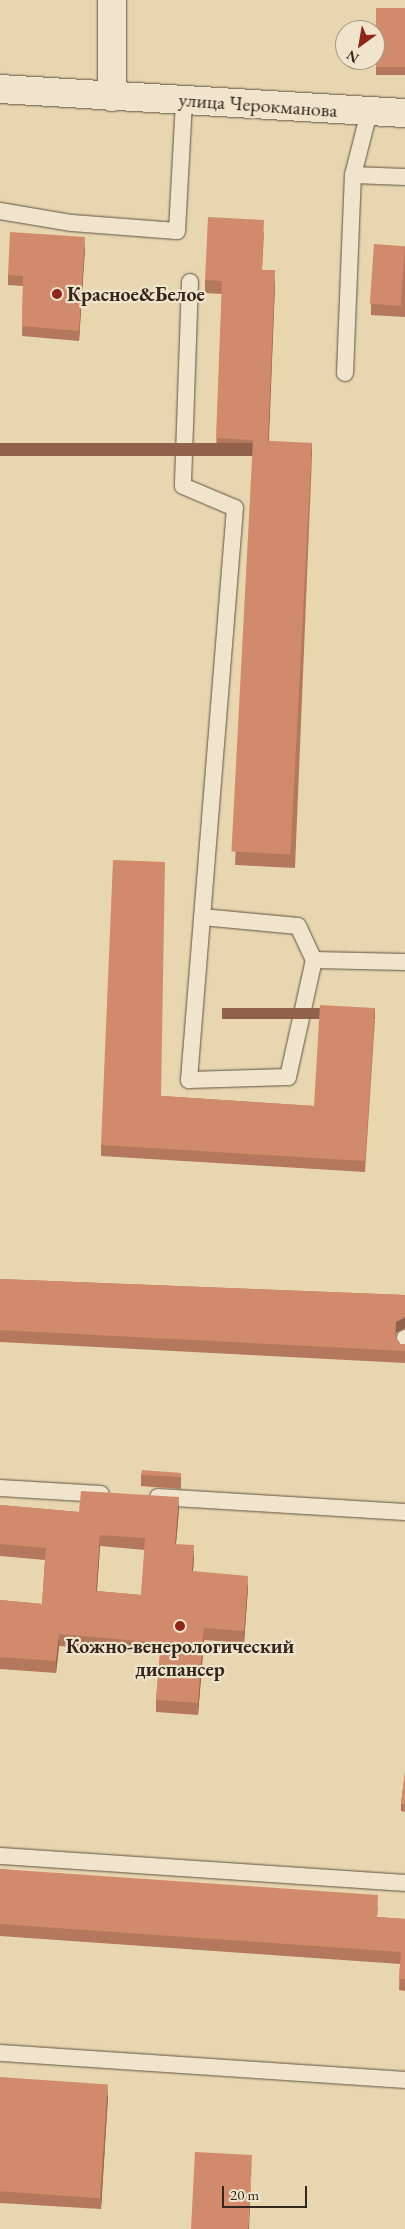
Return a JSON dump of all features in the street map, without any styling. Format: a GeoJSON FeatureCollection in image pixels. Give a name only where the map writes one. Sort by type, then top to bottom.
{"type":"FeatureCollection","features":[{"type":"Feature","properties":{"kind":"street"},"geometry":{"type":"LineString","coordinates":[[112,0],[112,97]]}},
{"type":"Feature","properties":{"kind":"street","name":"улица Черокманова"},"geometry":{"type":"LineString","coordinates":[[0,89],[405,114]]}},
{"type":"Feature","properties":{"kind":"lane"},"geometry":{"type":"LineString","coordinates":[[0,211],[72,223],[177,231],[184,100]]}},
{"type":"Feature","properties":{"kind":"lane"},"geometry":{"type":"LineString","coordinates":[[345,373],[353,175],[369,112]]}},
{"type":"Feature","properties":{"kind":"lane"},"geometry":{"type":"LineString","coordinates":[[353,175],[405,177]]}},
{"type":"Feature","properties":{"kind":"lane"},"geometry":{"type":"LineString","coordinates":[[190,282],[183,486],[235,508],[202,916],[189,1080],[288,1077],[314,960],[298,926],[202,916]]}},
{"type":"Feature","properties":{"kind":"lane"},"geometry":{"type":"LineString","coordinates":[[314,960],[405,962]]}},
{"type":"Feature","properties":{"kind":"lane"},"geometry":{"type":"LineString","coordinates":[[405,1338],[405,1347]]}},
{"type":"Feature","properties":{"kind":"lane"},"geometry":{"type":"LineString","coordinates":[[0,1488],[118,1495]]}},
{"type":"Feature","properties":{"kind":"lane"},"geometry":{"type":"LineString","coordinates":[[138,1496],[405,1512]]}},
{"type":"Feature","properties":{"kind":"lane"},"geometry":{"type":"LineString","coordinates":[[0,1856],[405,1883]]}},
{"type":"Feature","properties":{"kind":"lane"},"geometry":{"type":"LineString","coordinates":[[0,2053],[405,2080]]}},
{"type":"Feature","properties":{"kind":"building"},"geometry":{"type":"Polygon","coordinates":[[[376,8],[405,8],[405,67],[385,67],[385,20],[376,20],[376,8]]]}},
{"type":"Feature","properties":{"kind":"building"},"geometry":{"type":"Polygon","coordinates":[[[208,217],[264,220],[262,270],[275,270],[268,441],[216,438],[222,281],[205,280],[208,217]]]}},
{"type":"Feature","properties":{"kind":"building"},"geometry":{"type":"Polygon","coordinates":[[[10,232],[85,237],[79,331],[22,326],[23,276],[8,275],[10,232]]]}},
{"type":"Feature","properties":{"kind":"building"},"geometry":{"type":"Polygon","coordinates":[[[374,244],[405,246],[401,306],[370,304],[374,244]]]}},
{"type":"Feature","properties":{"kind":"building"},"geometry":{"type":"Polygon","coordinates":[[[253,440],[312,443],[290,855],[231,851],[253,440]]]}},
{"type":"Feature","properties":{"kind":"building"},"geometry":{"type":"Polygon","coordinates":[[[113,860],[165,862],[161,1096],[314,1106],[320,1005],[375,1008],[365,1161],[101,1145],[113,860]]]}},
{"type":"Feature","properties":{"kind":"building"},"geometry":{"type":"Polygon","coordinates":[[[0,1279],[405,1295],[405,1317],[396,1322],[395,1336],[400,1344],[405,1344],[405,1351],[0,1330],[0,1279]]]}},
{"type":"Feature","properties":{"kind":"building"},"geometry":{"type":"Polygon","coordinates":[[[142,1470],[181,1473],[181,1477],[141,1475],[142,1470]]]}},
{"type":"Feature","properties":{"kind":"building"},"geometry":{"type":"Polygon","coordinates":[[[81,1491],[179,1497],[175,1544],[194,1545],[192,1571],[248,1576],[244,1631],[204,1628],[198,1703],[156,1700],[161,1643],[59,1634],[56,1661],[0,1657],[0,1600],[42,1604],[46,1548],[0,1544],[0,1505],[79,1512],[81,1491]],[[100,1535],[96,1591],[141,1595],[145,1538],[100,1535]]]}},
{"type":"Feature","properties":{"kind":"building"},"geometry":{"type":"Polygon","coordinates":[[[405,1772],[405,1804],[401,1804],[405,1772]]]}},
{"type":"Feature","properties":{"kind":"building"},"geometry":{"type":"Polygon","coordinates":[[[0,1869],[378,1895],[377,1917],[405,1919],[405,1979],[399,1979],[401,1952],[0,1924],[0,1869]]]}},
{"type":"Feature","properties":{"kind":"building"},"geometry":{"type":"Polygon","coordinates":[[[0,2077],[108,2085],[100,2198],[0,2191],[0,2077]]]}},
{"type":"Feature","properties":{"kind":"building"},"geometry":{"type":"Polygon","coordinates":[[[195,2152],[252,2155],[248,2229],[191,2229],[195,2152]]]}},
{"type":"Feature","properties":{"kind":"place","name":"Красное&Белое"},"geometry":{"type":"Point","coordinates":[57,294]}},
{"type":"Feature","properties":{"kind":"place","name":"Кожно-венерологический диспансер"},"geometry":{"type":"Point","coordinates":[180,1626]}}]}
